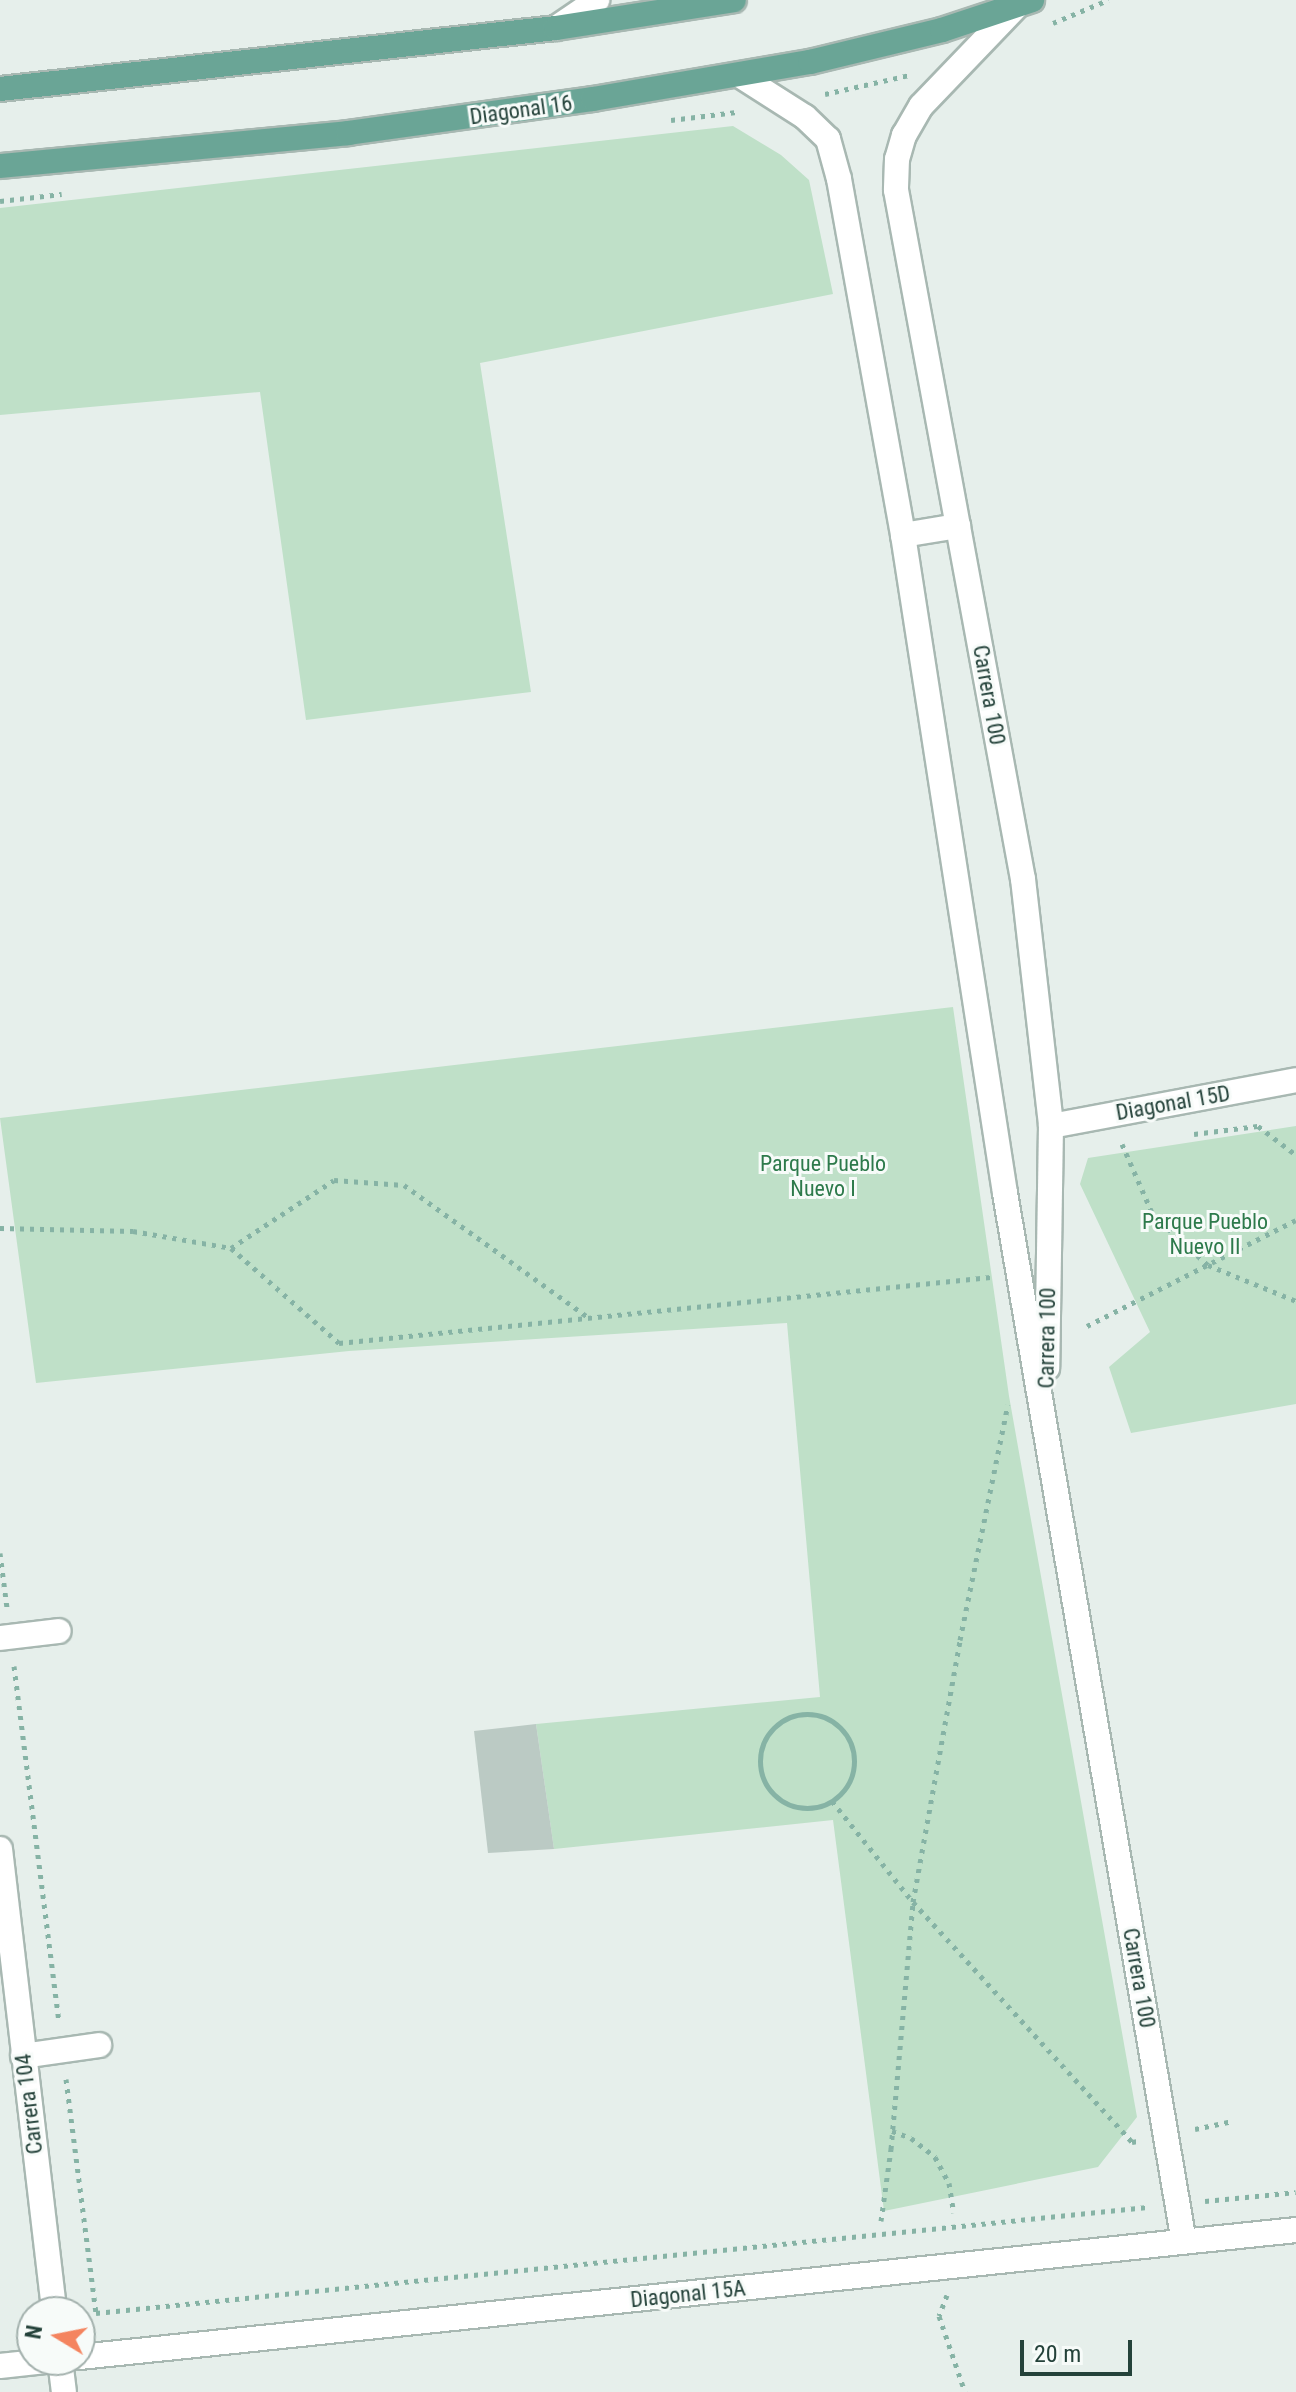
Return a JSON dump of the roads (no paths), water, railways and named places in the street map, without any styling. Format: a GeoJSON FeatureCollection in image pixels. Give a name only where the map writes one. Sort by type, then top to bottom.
{"type":"FeatureCollection","features":[{"type":"Feature","properties":{"kind":"main road"},"geometry":{"type":"LineString","coordinates":[[0,89],[556,28],[734,0]]}},
{"type":"Feature","properties":{"kind":"main road","name":"Diagonal 16"},"geometry":{"type":"LineString","coordinates":[[0,166],[362,131],[739,75],[860,50],[1024,3]]}},
{"type":"Feature","properties":{"kind":"street"},"geometry":{"type":"LineString","coordinates":[[556,28],[597,0]]}},
{"type":"Feature","properties":{"kind":"street","name":"Carrera 100"},"geometry":{"type":"LineString","coordinates":[[1024,3],[921,106],[904,135],[897,159],[896,190],[1023,879],[1051,1126],[1046,1431]]}},
{"type":"Feature","properties":{"kind":"street","name":"Carrera 100"},"geometry":{"type":"LineString","coordinates":[[739,75],[805,117],[828,139],[839,179],[903,535],[1020,1274],[1184,2242]]}},
{"type":"Feature","properties":{"kind":"street"},"geometry":{"type":"LineString","coordinates":[[903,535],[958,526]]}},
{"type":"Feature","properties":{"kind":"street","name":"Diagonal 15D"},"geometry":{"type":"LineString","coordinates":[[1051,1126],[1296,1080]]}},
{"type":"Feature","properties":{"kind":"street"},"geometry":{"type":"LineString","coordinates":[[5,1638],[59,1631]]}},
{"type":"Feature","properties":{"kind":"street","name":"Carrera 104"},"geometry":{"type":"LineString","coordinates":[[0,1849],[52,2296]]}},
{"type":"Feature","properties":{"kind":"street"},"geometry":{"type":"LineString","coordinates":[[23,2056],[99,2045]]}},
{"type":"Feature","properties":{"kind":"street","name":"Diagonal 15A"},"geometry":{"type":"LineString","coordinates":[[96,2355],[1296,2230]]}},
{"type":"Feature","properties":{"kind":"park label","name":"Parque Pueblo Nuevo I"},"geometry":{"type":"Point","coordinates":[823,1176]}},
{"type":"Feature","properties":{"kind":"park label","name":"Parque Pueblo Nuevo II"},"geometry":{"type":"Point","coordinates":[1205,1234]}}]}
